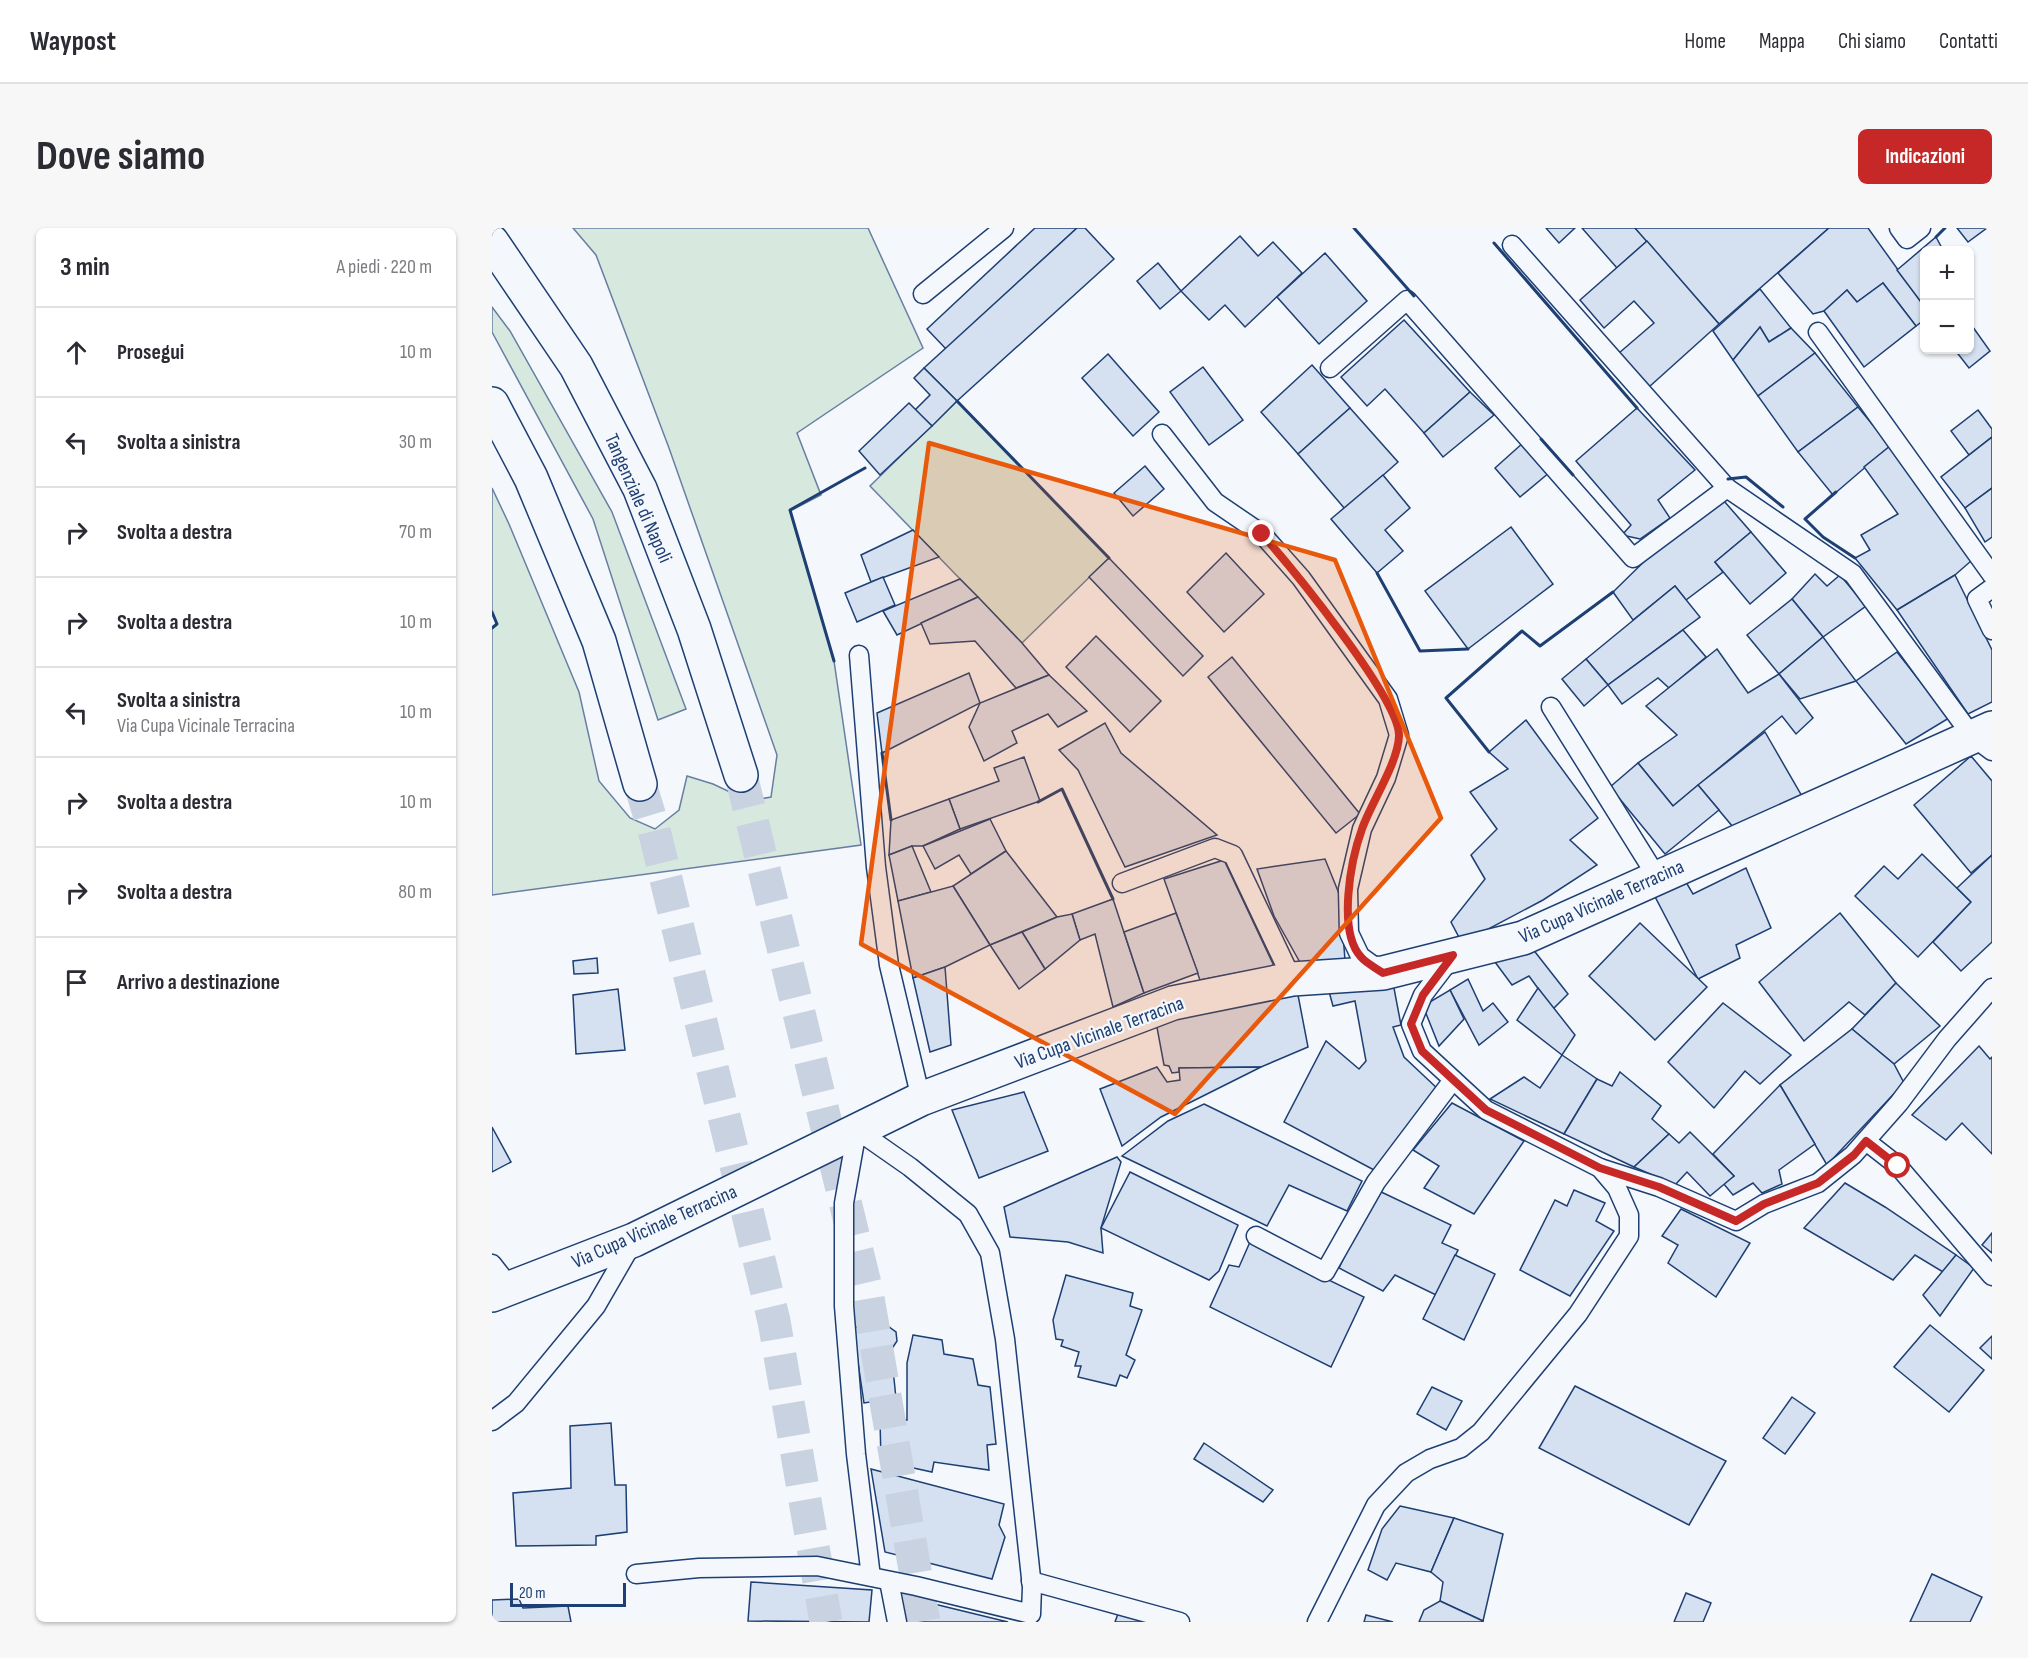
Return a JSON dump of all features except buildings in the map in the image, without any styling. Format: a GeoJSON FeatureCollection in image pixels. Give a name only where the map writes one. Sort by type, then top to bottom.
{"type":"FeatureCollection","features":[{"type":"Feature","properties":{"kind":"main road","name":"Tangenziale di Napoli"},"geometry":{"type":"LineString","coordinates":[[492,242],[576,366],[640,489],[694,629],[741,775]]}},
{"type":"Feature","properties":{"kind":"main road"},"geometry":{"type":"LineString","coordinates":[[492,404],[531,478],[599,641],[640,784]]}},
{"type":"Feature","properties":{"kind":"main road","name":"Via Cupa Vicinale Terracina"},"geometry":{"type":"LineString","coordinates":[[498,1282],[634,1240],[921,1099],[1173,1003],[1292,979],[1383,973],[1522,938],[1657,877],[1985,739]]}},
{"type":"Feature","properties":{"kind":"lane"},"geometry":{"type":"LineString","coordinates":[[923,294],[1004,228]]}},
{"type":"Feature","properties":{"kind":"lane"},"geometry":{"type":"LineString","coordinates":[[1899,228],[1907,239],[1921,228]]}},
{"type":"Feature","properties":{"kind":"lane"},"geometry":{"type":"LineString","coordinates":[[1512,246],[1727,488],[1853,574],[1985,739]]}},
{"type":"Feature","properties":{"kind":"lane"},"geometry":{"type":"LineString","coordinates":[[1330,368],[1407,300],[1633,558],[1727,488]]}},
{"type":"Feature","properties":{"kind":"lane"},"geometry":{"type":"LineString","coordinates":[[1818,332],[1992,576]]}},
{"type":"Feature","properties":{"kind":"lane"},"geometry":{"type":"LineString","coordinates":[[1162,434],[1215,502],[1262,534],[1301,578],[1388,699],[1399,735],[1386,778],[1362,829],[1348,889],[1349,933],[1360,956],[1383,973]]}},
{"type":"Feature","properties":{"kind":"lane"},"geometry":{"type":"LineString","coordinates":[[1992,588],[1977,599],[1992,630]]}},
{"type":"Feature","properties":{"kind":"lane"},"geometry":{"type":"LineString","coordinates":[[859,655],[876,867],[889,965],[921,1099]]}},
{"type":"Feature","properties":{"kind":"lane"},"geometry":{"type":"LineString","coordinates":[[1551,707],[1657,877]]}},
{"type":"Feature","properties":{"kind":"lane"},"geometry":{"type":"LineString","coordinates":[[1122,883],[1215,849],[1233,855],[1292,979]]}},
{"type":"Feature","properties":{"kind":"lane"},"geometry":{"type":"LineString","coordinates":[[1453,955],[1423,995],[1411,1024],[1422,1051],[1486,1110],[1600,1168],[1659,1187],[1736,1221],[1764,1204],[1818,1183],[1854,1155],[1899,1103],[1947,1039],[1992,988]]}},
{"type":"Feature","properties":{"kind":"lane"},"geometry":{"type":"LineString","coordinates":[[1256,1236],[1325,1272],[1376,1182],[1453,1080]]}},
{"type":"Feature","properties":{"kind":"lane"},"geometry":{"type":"LineString","coordinates":[[636,1574],[699,1568],[817,1566],[880,1579],[1031,1614],[1031,1581],[1005,1339],[990,1253],[968,1214],[910,1167],[857,1130],[844,1203],[844,1306],[856,1454],[880,1579],[897,1622]]}},
{"type":"Feature","properties":{"kind":"lane"},"geometry":{"type":"LineString","coordinates":[[1866,1141],[1898,1166],[1992,1276]]}},
{"type":"Feature","properties":{"kind":"lane"},"geometry":{"type":"LineString","coordinates":[[1317,1622],[1376,1505],[1406,1473],[1430,1459],[1461,1448],[1481,1431],[1578,1314],[1629,1236],[1629,1215],[1617,1188],[1600,1168]]}},
{"type":"Feature","properties":{"kind":"lane"},"geometry":{"type":"LineString","coordinates":[[492,1421],[516,1403],[596,1306],[634,1240]]}},
{"type":"Feature","properties":{"kind":"lane"},"geometry":{"type":"LineString","coordinates":[[1031,1581],[1180,1622]]}},
{"type":"Feature","properties":{"kind":"highlighted area"},"geometry":{"type":"Polygon","coordinates":[[[929,443],[1335,560],[1441,818],[1175,1114],[861,944],[929,443]]]}},
{"type":"Feature","properties":{"kind":"shaded area"},"geometry":{"type":"Polygon","coordinates":[[[573,228],[868,228],[923,348],[797,433],[821,495],[790,511],[834,661],[861,845],[492,895],[492,628],[497,624],[492,612],[492,488],[579,692],[599,781],[630,818],[655,829],[679,810],[687,776],[713,784],[749,801],[771,797],[777,755],[669,448],[596,255],[573,228]]]}},
{"type":"Feature","properties":{"kind":"shaded area"},"geometry":{"type":"Polygon","coordinates":[[[492,307],[510,331],[612,512],[686,709],[658,720],[593,519],[492,332],[492,307]]]}},
{"type":"Feature","properties":{"kind":"shaded area"},"geometry":{"type":"Polygon","coordinates":[[[957,401],[1109,558],[1022,643],[870,486],[957,401]]]}},
{"type":"Feature","properties":{"kind":"tunnel"},"geometry":{"type":"LineString","coordinates":[[741,775],[867,1292],[924,1622]]}},
{"type":"Feature","properties":{"kind":"tunnel"},"geometry":{"type":"LineString","coordinates":[[640,784],[654,830],[774,1321],[826,1622]]}},
{"type":"Feature","properties":{"kind":"wall"},"geometry":{"type":"LineString","coordinates":[[1354,228],[1414,296]]}},
{"type":"Feature","properties":{"kind":"wall"},"geometry":{"type":"LineString","coordinates":[[1936,237],[1945,228]]}},
{"type":"Feature","properties":{"kind":"wall"},"geometry":{"type":"LineString","coordinates":[[1494,243],[1637,408]]}},
{"type":"Feature","properties":{"kind":"wall"},"geometry":{"type":"LineString","coordinates":[[957,401],[1109,558]]}},
{"type":"Feature","properties":{"kind":"wall"},"geometry":{"type":"LineString","coordinates":[[1541,439],[1573,475]]}},
{"type":"Feature","properties":{"kind":"wall"},"geometry":{"type":"LineString","coordinates":[[834,661],[790,510],[865,468]]}},
{"type":"Feature","properties":{"kind":"wall"},"geometry":{"type":"LineString","coordinates":[[1728,479],[1746,477],[1783,507]]}},
{"type":"Feature","properties":{"kind":"wall"},"geometry":{"type":"LineString","coordinates":[[1836,492],[1805,519],[1823,537],[1855,558]]}},
{"type":"Feature","properties":{"kind":"wall"},"geometry":{"type":"LineString","coordinates":[[1377,573],[1420,651],[1468,649]]}},
{"type":"Feature","properties":{"kind":"wall"},"geometry":{"type":"LineString","coordinates":[[1489,752],[1446,698],[1522,631],[1540,646],[1613,592]]}},
{"type":"Feature","properties":{"kind":"wall"},"geometry":{"type":"LineString","coordinates":[[492,612],[497,624],[492,628]]}},
{"type":"Feature","properties":{"kind":"wall"},"geometry":{"type":"LineString","coordinates":[[882,753],[891,820]]}},
{"type":"Feature","properties":{"kind":"wall"},"geometry":{"type":"LineString","coordinates":[[1038,802],[1062,789],[1113,899]]}},
{"type":"Feature","properties":{"kind":"route"},"geometry":{"type":"LineString","coordinates":[[1262,534],[1301,578],[1388,699],[1399,735],[1386,778],[1362,829],[1348,889],[1349,933],[1360,956],[1383,973],[1453,955],[1423,995],[1411,1024],[1422,1051],[1438,1067],[1486,1110],[1600,1168],[1659,1187],[1699,1207],[1736,1221],[1764,1204],[1818,1183],[1854,1155],[1866,1141],[1898,1166]]}}]}
